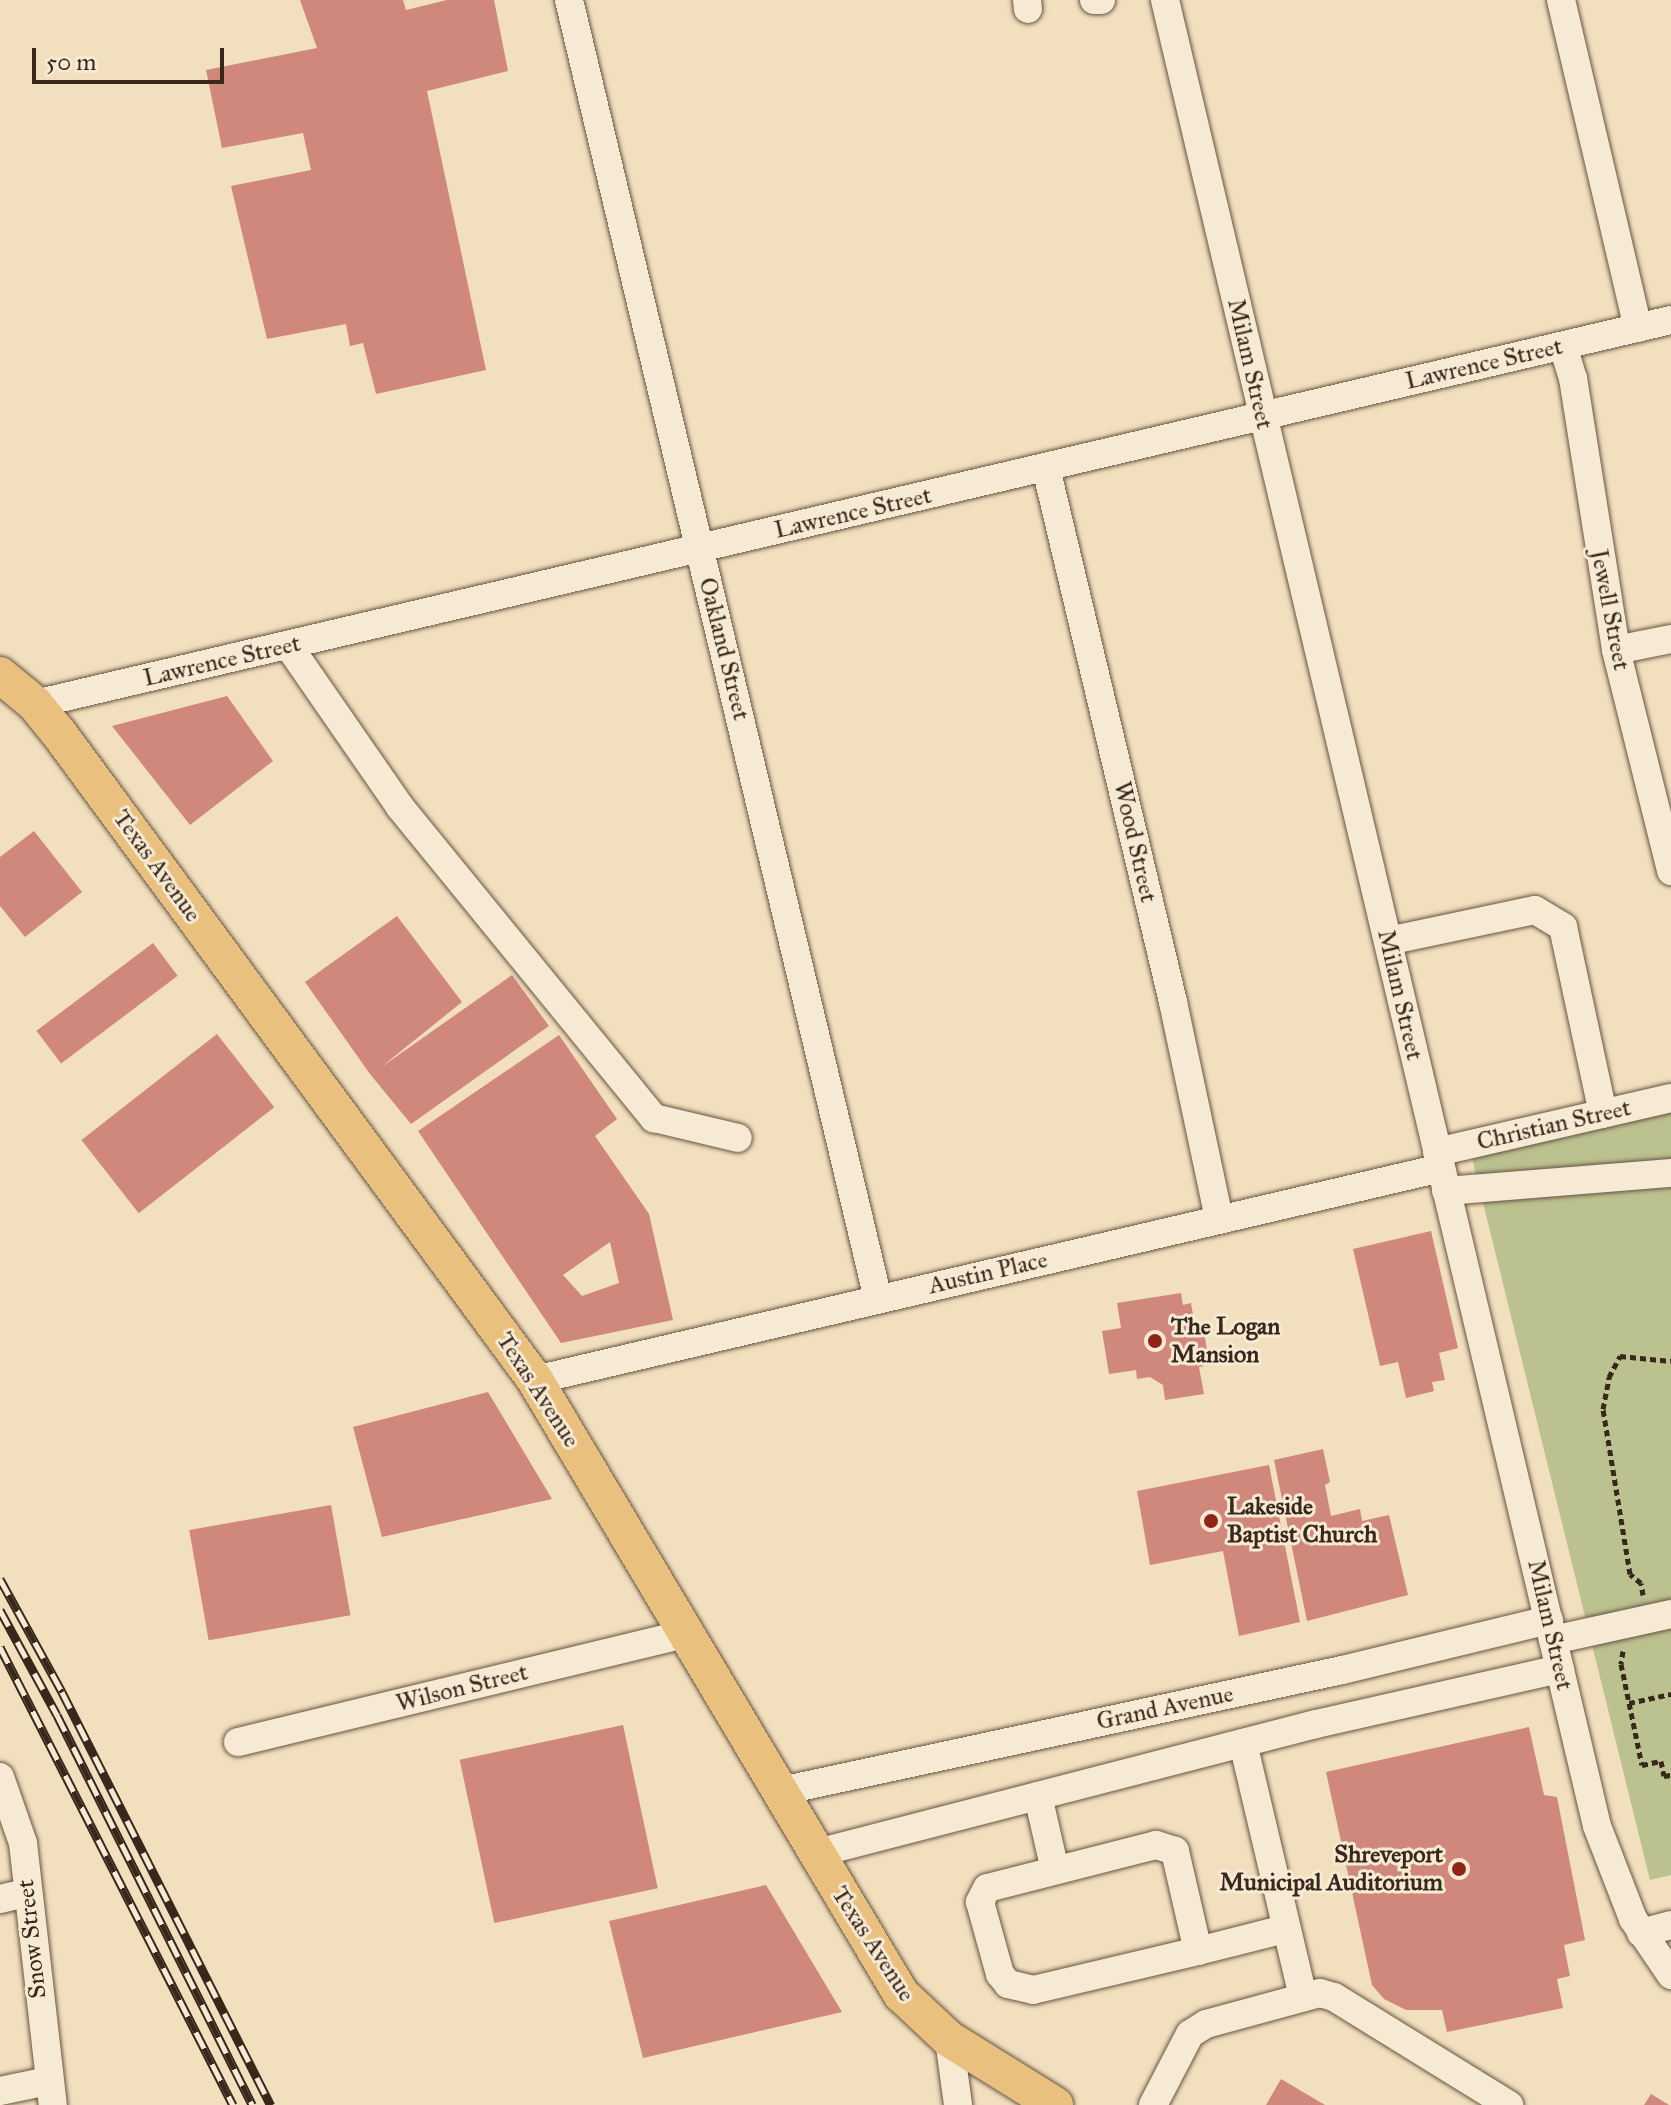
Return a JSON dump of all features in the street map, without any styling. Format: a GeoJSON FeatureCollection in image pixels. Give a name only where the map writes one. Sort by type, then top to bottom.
{"type":"FeatureCollection","features":[{"type":"Feature","properties":{"kind":"main road","name":"Texas Avenue"},"geometry":{"type":"LineString","coordinates":[[0,675],[35,704],[535,1380],[901,1994],[949,2039],[1055,2105]]}},
{"type":"Feature","properties":{"kind":"street","name":"Oakland Street"},"geometry":{"type":"LineString","coordinates":[[569,0],[878,1299]]}},
{"type":"Feature","properties":{"kind":"street"},"geometry":{"type":"LineString","coordinates":[[1094,0],[1101,0]]}},
{"type":"Feature","properties":{"kind":"street","name":"Milam Street"},"geometry":{"type":"LineString","coordinates":[[1165,0],[1606,1858],[1641,1933],[1671,1975]]}},
{"type":"Feature","properties":{"kind":"street"},"geometry":{"type":"LineString","coordinates":[[1561,0],[1638,328]]}},
{"type":"Feature","properties":{"kind":"street","name":"Lawrence Street"},"geometry":{"type":"LineString","coordinates":[[35,704],[1671,320]]}},
{"type":"Feature","properties":{"kind":"street","name":"Jewell Street"},"geometry":{"type":"LineString","coordinates":[[1563,346],[1573,378],[1616,650],[1671,871]]}},
{"type":"Feature","properties":{"kind":"street","name":"Wood Street"},"geometry":{"type":"LineString","coordinates":[[1046,468],[1173,1002],[1219,1219]]}},
{"type":"Feature","properties":{"kind":"street"},"geometry":{"type":"LineString","coordinates":[[1616,650],[1671,639]]}},
{"type":"Feature","properties":{"kind":"street"},"geometry":{"type":"LineString","coordinates":[[288,645],[400,807],[654,1118],[666,1124],[738,1138]]}},
{"type":"Feature","properties":{"kind":"street"},"geometry":{"type":"LineString","coordinates":[[1388,941],[1535,910],[1563,927],[1603,1114]]}},
{"type":"Feature","properties":{"kind":"street","name":"Christian Street"},"geometry":{"type":"LineString","coordinates":[[1442,1170],[1603,1114],[1671,1098]]}},
{"type":"Feature","properties":{"kind":"street"},"geometry":{"type":"LineString","coordinates":[[1442,1170],[1671,1173]]}},
{"type":"Feature","properties":{"kind":"street","name":"Austin Place"},"geometry":{"type":"LineString","coordinates":[[535,1380],[1219,1219],[1442,1170]]}},
{"type":"Feature","properties":{"kind":"street","name":"Grand Avenue"},"geometry":{"type":"LineString","coordinates":[[781,1791],[1342,1670],[1551,1630],[1658,1617]]}},
{"type":"Feature","properties":{"kind":"street","name":"Wilson Street"},"geometry":{"type":"LineString","coordinates":[[238,1742],[685,1634]]}},
{"type":"Feature","properties":{"kind":"street","name":"Grand Avenue"},"geometry":{"type":"LineString","coordinates":[[817,1853],[1243,1743],[1560,1669]]}},
{"type":"Feature","properties":{"kind":"street"},"geometry":{"type":"LineString","coordinates":[[1243,1743],[1303,1996]]}},
{"type":"Feature","properties":{"kind":"street","name":"Snow Street"},"geometry":{"type":"LineString","coordinates":[[0,1777],[23,1843],[13,1896],[51,2093]]}},
{"type":"Feature","properties":{"kind":"street"},"geometry":{"type":"LineString","coordinates":[[1038,1796],[1055,1870]]}},
{"type":"Feature","properties":{"kind":"street"},"geometry":{"type":"LineString","coordinates":[[1198,1951],[1175,1851],[1156,1845],[987,1888],[980,1902],[1000,1974],[1008,1984],[1033,1990],[1198,1951],[1285,1929]]}},
{"type":"Feature","properties":{"kind":"street"},"geometry":{"type":"LineString","coordinates":[[1641,1933],[1671,1925]]}},
{"type":"Feature","properties":{"kind":"street"},"geometry":{"type":"LineString","coordinates":[[1153,2105],[1190,2034],[1206,2024],[1320,1993],[1334,1997],[1509,2105]]}},
{"type":"Feature","properties":{"kind":"street"},"geometry":{"type":"LineString","coordinates":[[949,2039],[958,2105]]}},
{"type":"Feature","properties":{"kind":"street"},"geometry":{"type":"LineString","coordinates":[[0,2091],[51,2093]]}},
{"type":"Feature","properties":{"kind":"path"},"geometry":{"type":"LineString","coordinates":[[1658,1617],[1641,1583],[1630,1574],[1603,1409],[1609,1377],[1620,1356],[1671,1361]]}},
{"type":"Feature","properties":{"kind":"path"},"geometry":{"type":"LineString","coordinates":[[1624,1647],[1621,1664],[1642,1765],[1661,1761],[1664,1776],[1671,1775]]}},
{"type":"Feature","properties":{"kind":"path"},"geometry":{"type":"LineString","coordinates":[[1629,1703],[1671,1694]]}},
{"type":"Feature","properties":{"kind":"green space"},"geometry":{"type":"Polygon","coordinates":[[[1671,1111],[1671,1875],[1650,1880],[1472,1158],[1671,1111]]]}},
{"type":"Feature","properties":{"kind":"building"},"geometry":{"type":"Polygon","coordinates":[[[300,0],[403,0],[406,10],[447,0],[494,0],[508,71],[427,91],[486,370],[376,394],[363,343],[350,346],[346,324],[267,339],[231,186],[311,170],[303,133],[222,148],[206,70],[317,48],[300,0]]]}},
{"type":"Feature","properties":{"kind":"building"},"geometry":{"type":"Polygon","coordinates":[[[227,696],[273,761],[190,825],[112,726],[227,696]]]}},
{"type":"Feature","properties":{"kind":"building"},"geometry":{"type":"Polygon","coordinates":[[[34,831],[82,892],[25,937],[0,906],[0,857],[34,831]]]}},
{"type":"Feature","properties":{"kind":"building"},"geometry":{"type":"Polygon","coordinates":[[[397,916],[462,1002],[380,1068],[512,975],[549,1026],[411,1124],[370,1074],[305,982],[397,916]]]}},
{"type":"Feature","properties":{"kind":"building"},"geometry":{"type":"Polygon","coordinates":[[[153,943],[178,976],[61,1064],[36,1031],[153,943]]]}},
{"type":"Feature","properties":{"kind":"building"},"geometry":{"type":"Polygon","coordinates":[[[217,1034],[274,1107],[139,1213],[81,1140],[217,1034]]]}},
{"type":"Feature","properties":{"kind":"building"},"geometry":{"type":"Polygon","coordinates":[[[559,1035],[617,1119],[595,1136],[649,1214],[673,1320],[561,1343],[418,1131],[559,1035]],[[610,1242],[563,1275],[582,1296],[619,1283],[610,1242]]]}},
{"type":"Feature","properties":{"kind":"building"},"geometry":{"type":"Polygon","coordinates":[[[1431,1231],[1458,1348],[1439,1353],[1445,1380],[1432,1382],[1434,1391],[1406,1398],[1398,1362],[1380,1366],[1353,1249],[1431,1231]]]}},
{"type":"Feature","properties":{"kind":"building","name":"The Logan Mansion"},"geometry":{"type":"Polygon","coordinates":[[[1181,1293],[1183,1305],[1191,1303],[1195,1326],[1203,1325],[1207,1351],[1202,1352],[1204,1366],[1199,1367],[1204,1394],[1165,1400],[1163,1385],[1150,1377],[1137,1379],[1136,1370],[1109,1374],[1102,1331],[1121,1328],[1117,1303],[1181,1293]]]}},
{"type":"Feature","properties":{"kind":"building"},"geometry":{"type":"Polygon","coordinates":[[[488,1392],[552,1499],[382,1537],[353,1427],[488,1392]]]}},
{"type":"Feature","properties":{"kind":"building"},"geometry":{"type":"Polygon","coordinates":[[[1323,1449],[1330,1482],[1325,1485],[1331,1516],[1360,1509],[1362,1521],[1389,1515],[1408,1595],[1307,1621],[1274,1460],[1323,1449]]]}},
{"type":"Feature","properties":{"kind":"building","name":"Lakeside Baptist Church"},"geometry":{"type":"Polygon","coordinates":[[[1269,1465],[1300,1622],[1239,1636],[1223,1551],[1150,1565],[1137,1491],[1269,1465]]]}},
{"type":"Feature","properties":{"kind":"building"},"geometry":{"type":"Polygon","coordinates":[[[331,1505],[350,1615],[209,1640],[189,1530],[331,1505]]]}},
{"type":"Feature","properties":{"kind":"building"},"geometry":{"type":"Polygon","coordinates":[[[623,1725],[658,1888],[494,1923],[460,1760],[623,1725]]]}},
{"type":"Feature","properties":{"kind":"building","name":"Shreveport Municipal Auditorium"},"geometry":{"type":"Polygon","coordinates":[[[1529,1727],[1544,1795],[1557,1797],[1585,1940],[1564,1945],[1570,1976],[1557,1979],[1563,2008],[1447,2032],[1442,2010],[1406,2010],[1384,1999],[1372,1985],[1326,1772],[1529,1727]]]}},
{"type":"Feature","properties":{"kind":"building"},"geometry":{"type":"Polygon","coordinates":[[[766,1885],[842,2012],[643,2058],[609,1921],[766,1885]]]}},
{"type":"Feature","properties":{"kind":"building"},"geometry":{"type":"Polygon","coordinates":[[[1281,2079],[1325,2105],[1266,2105],[1281,2079]]]}},
{"type":"Feature","properties":{"kind":"building"},"geometry":{"type":"Polygon","coordinates":[[[1651,2094],[1669,2105],[1644,2105],[1651,2094]]]}},
{"type":"Feature","properties":{"kind":"railway"},"geometry":{"type":"LineString","coordinates":[[0,1579],[62,1692],[271,2105]]}},
{"type":"Feature","properties":{"kind":"railway"},"geometry":{"type":"LineString","coordinates":[[0,1610],[57,1715],[252,2105]]}},
{"type":"Feature","properties":{"kind":"railway"},"geometry":{"type":"LineString","coordinates":[[0,1647],[233,2105]]}},
{"type":"Feature","properties":{"kind":"place","name":"The Logan Mansion"},"geometry":{"type":"Point","coordinates":[1155,1341]}},
{"type":"Feature","properties":{"kind":"place","name":"Lakeside Baptist Church"},"geometry":{"type":"Point","coordinates":[1211,1521]}},
{"type":"Feature","properties":{"kind":"place","name":"Shreveport Municipal Auditorium"},"geometry":{"type":"Point","coordinates":[1459,1869]}}]}
